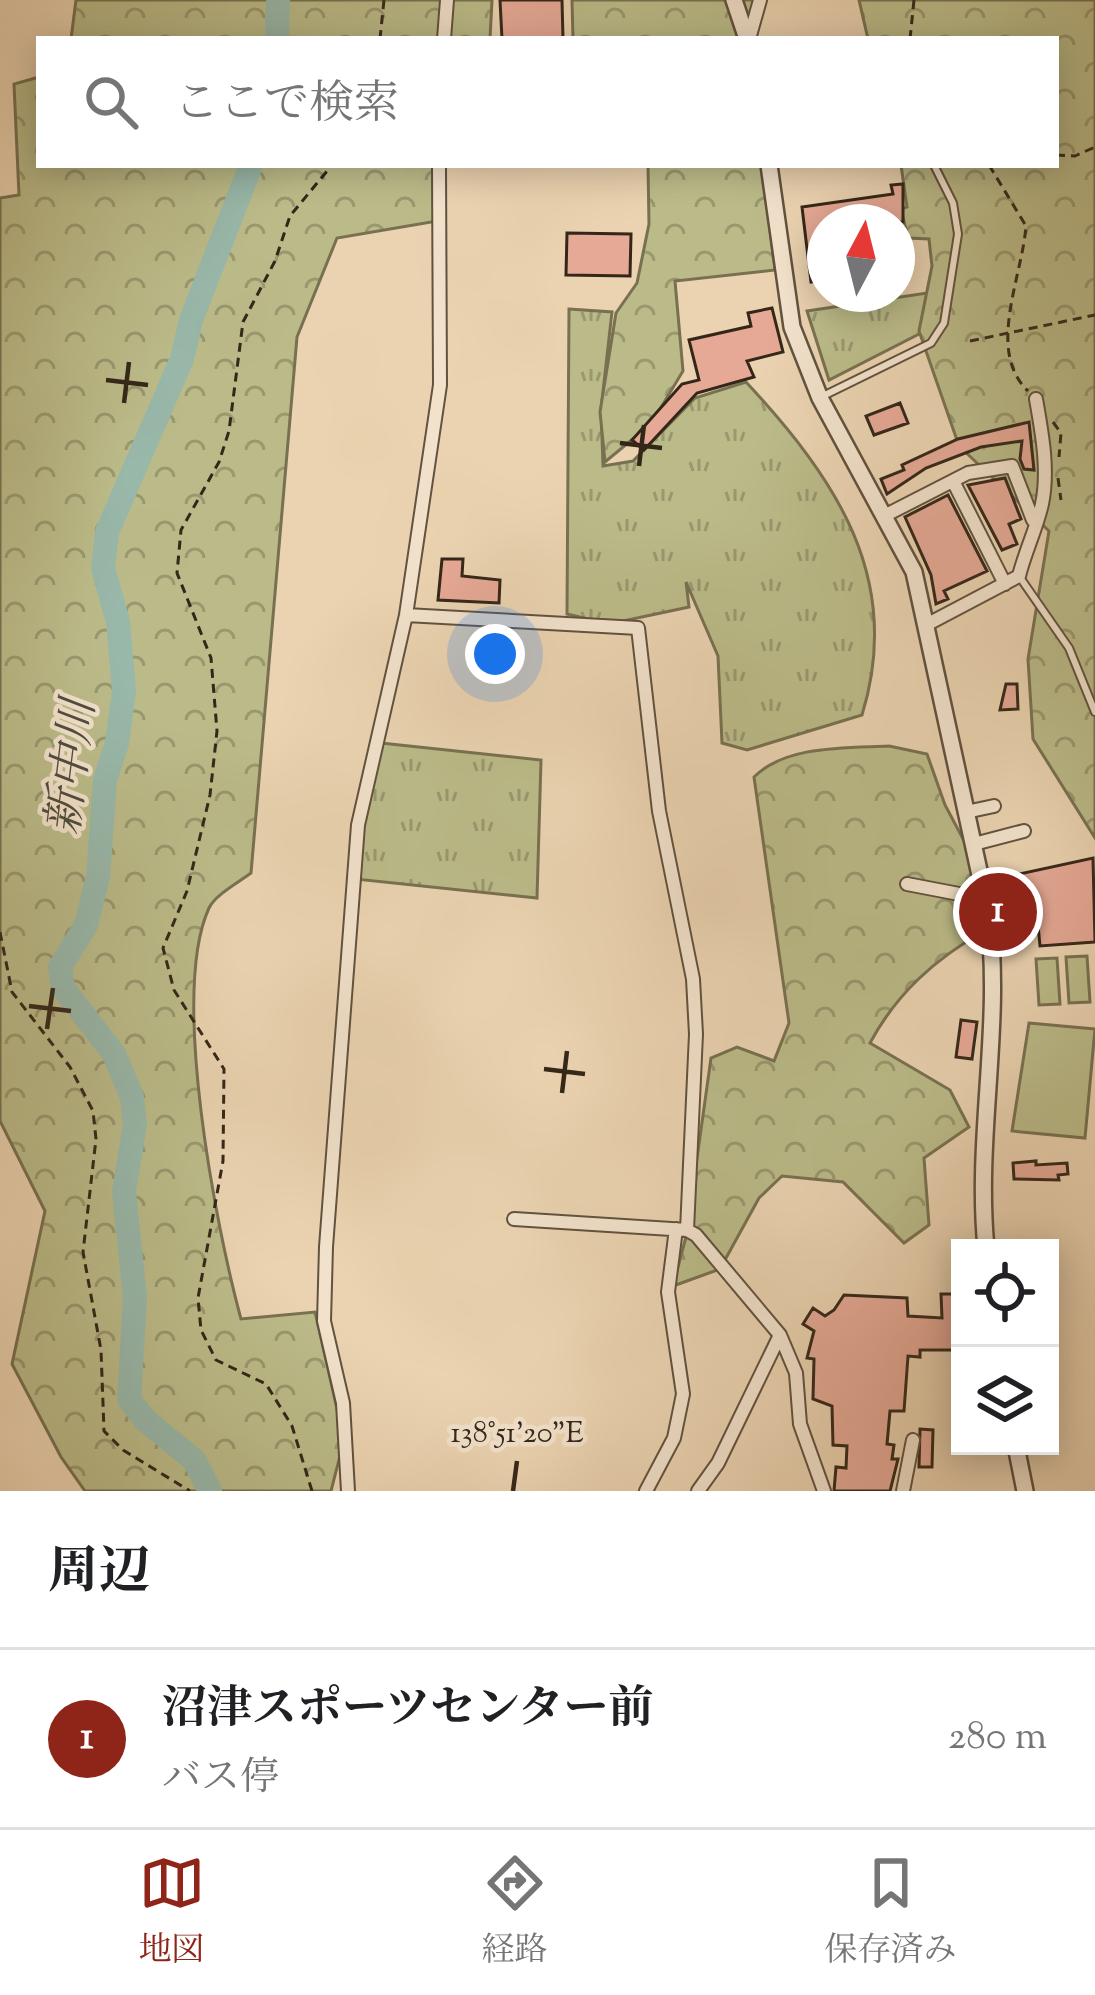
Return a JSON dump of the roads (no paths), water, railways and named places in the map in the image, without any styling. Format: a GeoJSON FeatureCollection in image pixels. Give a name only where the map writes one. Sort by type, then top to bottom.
{"type":"FeatureCollection","features":[{"type":"Feature","properties":{"kind":"street"},"geometry":{"type":"LineString","coordinates":[[444,36],[447,0]]}},
{"type":"Feature","properties":{"kind":"street"},"geometry":{"type":"LineString","coordinates":[[734,0],[747,36]]}},
{"type":"Feature","properties":{"kind":"street"},"geometry":{"type":"LineString","coordinates":[[749,36],[760,0]]}},
{"type":"Feature","properties":{"kind":"street"},"geometry":{"type":"LineString","coordinates":[[348,1491],[343,1402],[324,1321],[326,1246],[358,825],[406,615],[440,386],[439,168]]}},
{"type":"Feature","properties":{"kind":"street"},"geometry":{"type":"LineString","coordinates":[[769,168],[791,327],[820,398],[914,572],[986,899],[994,952],[983,1158],[986,1239]]}},
{"type":"Feature","properties":{"kind":"street"},"geometry":{"type":"LineString","coordinates":[[926,625],[1019,576],[1042,507],[1045,449],[1036,399]]}},
{"type":"Feature","properties":{"kind":"street"},"geometry":{"type":"LineString","coordinates":[[884,516],[952,481],[1012,466],[1034,520]]}},
{"type":"Feature","properties":{"kind":"street"},"geometry":{"type":"LineString","coordinates":[[952,481],[1005,584]]}},
{"type":"Feature","properties":{"kind":"street"},"geometry":{"type":"LineString","coordinates":[[406,615],[638,628],[658,811],[693,979],[696,1034],[682,1229],[668,1292],[683,1394],[674,1438],[646,1491]]}},
{"type":"Feature","properties":{"kind":"street"},"geometry":{"type":"LineString","coordinates":[[966,812],[994,806]]}},
{"type":"Feature","properties":{"kind":"street"},"geometry":{"type":"LineString","coordinates":[[974,844],[1024,831]]}},
{"type":"Feature","properties":{"kind":"street"},"geometry":{"type":"LineString","coordinates":[[907,884],[986,899]]}},
{"type":"Feature","properties":{"kind":"street"},"geometry":{"type":"LineString","coordinates":[[514,1219],[682,1229],[780,1335],[796,1371],[800,1424],[824,1491]]}},
{"type":"Feature","properties":{"kind":"street"},"geometry":{"type":"LineString","coordinates":[[698,1491],[718,1463],[780,1335]]}},
{"type":"Feature","properties":{"kind":"street"},"geometry":{"type":"LineString","coordinates":[[904,1491],[914,1440]]}},
{"type":"Feature","properties":{"kind":"street"},"geometry":{"type":"LineString","coordinates":[[1018,1455],[1025,1491]]}},
{"type":"Feature","properties":{"kind":"lane"},"geometry":{"type":"LineString","coordinates":[[820,398],[932,343],[944,323],[958,234],[953,203],[936,168]]}},
{"type":"Feature","properties":{"kind":"lane"},"geometry":{"type":"LineString","coordinates":[[1019,576],[1069,648],[1095,712]]}},
{"type":"Feature","properties":{"kind":"waterway","name":"新中川"},"geometry":{"type":"LineString","coordinates":[[277,36],[278,0]]}},
{"type":"Feature","properties":{"kind":"waterway","name":"新中川"},"geometry":{"type":"LineString","coordinates":[[210,1491],[194,1460],[145,1420],[129,1399],[135,1298],[124,1192],[135,1124],[132,1097],[114,1054],[63,988],[60,967],[86,925],[98,877],[105,780],[117,743],[124,691],[118,622],[103,568],[107,532],[182,359],[191,320],[250,168]]}},
{"type":"Feature","properties":{"kind":"place","name":"沼津スポーツセンター前"},"geometry":{"type":"Point","coordinates":[998,912]}}]}
